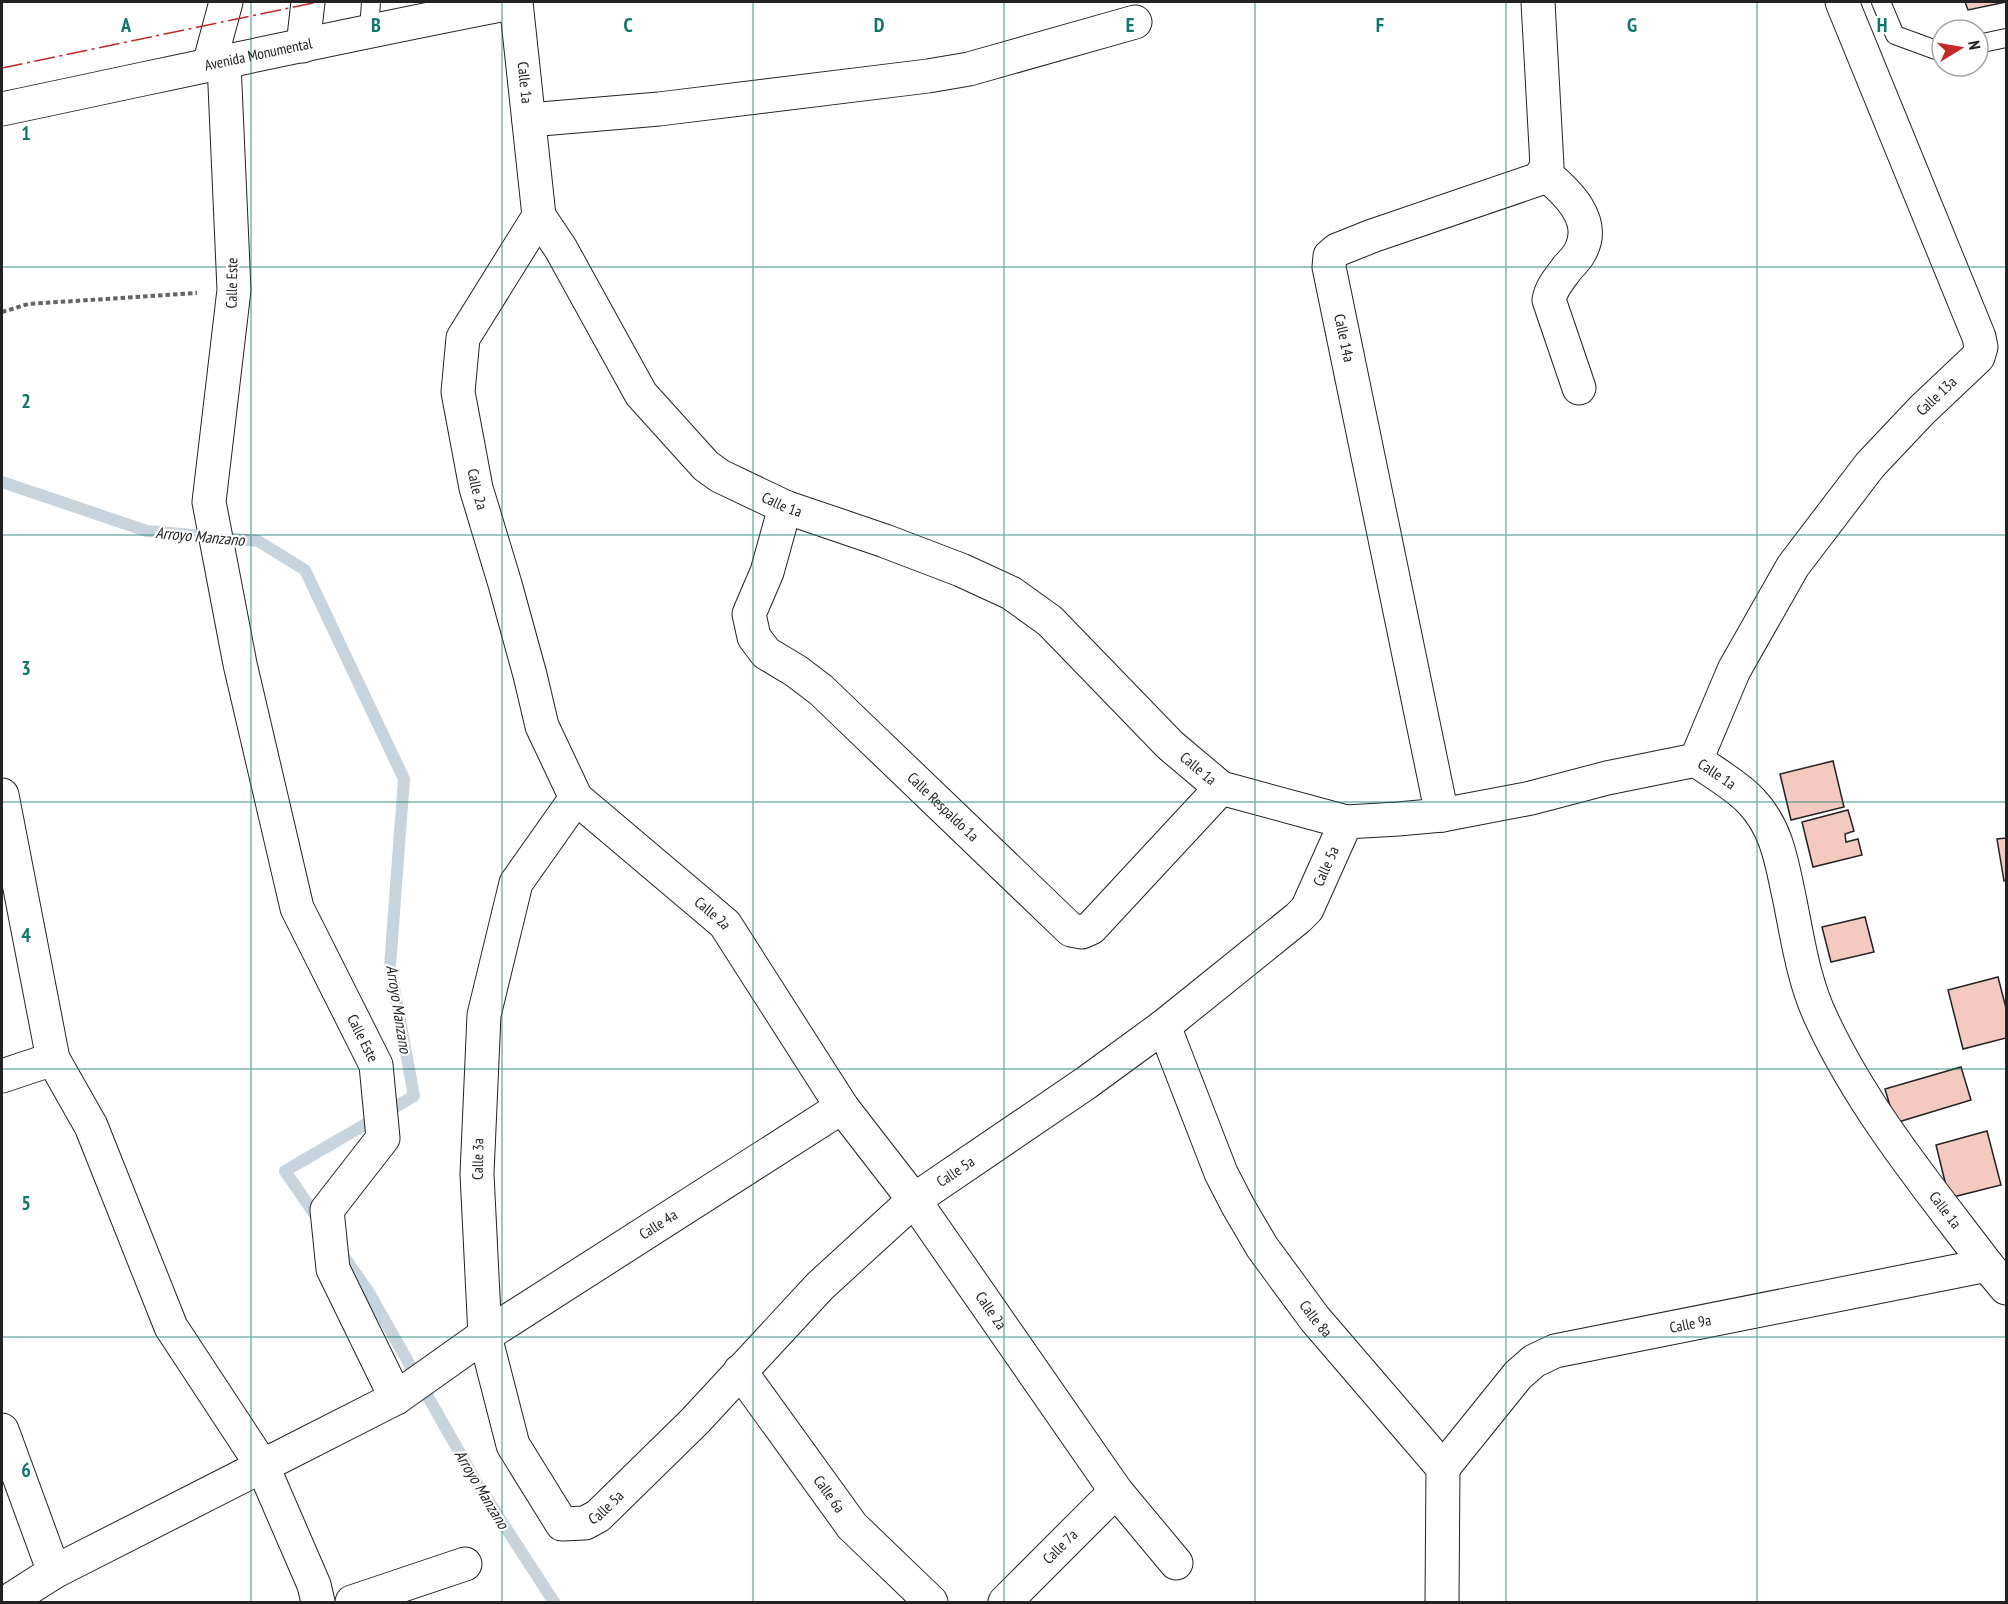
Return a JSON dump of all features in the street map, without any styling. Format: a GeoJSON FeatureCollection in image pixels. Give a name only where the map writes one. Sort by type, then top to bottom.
{"type":"FeatureCollection","features":[{"type":"Feature","properties":{"kind":"street","name":"Calle Este"},"geometry":{"type":"LineString","coordinates":[[226,2],[216,64],[234,291],[209,502],[240,664],[297,908],[376,1065],[383,1138],[327,1210],[333,1269],[402,1395]]}},
{"type":"Feature","properties":{"kind":"street"},"geometry":{"type":"LineString","coordinates":[[303,46],[308,2]]}},
{"type":"Feature","properties":{"kind":"street","name":"Avenida Monumental"},"geometry":{"type":"LineString","coordinates":[[2,109],[303,46],[370,16],[516,2]]}},
{"type":"Feature","properties":{"kind":"street","name":"Calle 1a"},"geometry":{"type":"LineString","coordinates":[[516,2],[539,216],[561,249],[641,394],[706,466],[720,476],[785,507],[907,549],[1011,592],[1050,621],[1170,745],[1221,788],[1346,822],[1442,815],[1531,798],[1607,778],[1696,760],[1750,799],[1771,829],[1782,856],[1810,992],[1838,1052],[1878,1120],[1997,1277]]}},
{"type":"Feature","properties":{"kind":"street"},"geometry":{"type":"LineString","coordinates":[[1538,2],[1547,166],[1544,173],[1567,191],[1578,207],[1582,218],[1584,243],[1580,252],[1553,288],[1549,300],[1580,388]]}},
{"type":"Feature","properties":{"kind":"street","name":"Calle 13a"},"geometry":{"type":"LineString","coordinates":[[1696,760],[1734,670],[1793,566],[1870,465],[1922,410],[1978,357],[1981,347],[1979,337],[1842,2]]}},
{"type":"Feature","properties":{"kind":"street"},"geometry":{"type":"LineString","coordinates":[[529,120],[659,110],[969,69],[1135,22]]}},
{"type":"Feature","properties":{"kind":"street","name":"Calle 14a"},"geometry":{"type":"LineString","coordinates":[[1442,815],[1329,267],[1330,256],[1337,250],[1372,236],[1539,179],[1544,173]]}},
{"type":"Feature","properties":{"kind":"street","name":"Calle 2a"},"geometry":{"type":"LineString","coordinates":[[539,216],[463,338],[458,392],[476,488],[506,584],[542,726],[576,798],[725,924],[842,1107],[914,1200],[1116,1491],[1176,1563]]}},
{"type":"Feature","properties":{"kind":"street","name":"Calle Respaldo 1a"},"geometry":{"type":"LineString","coordinates":[[785,507],[767,572],[749,614],[754,637],[766,653],[796,671],[821,690],[1071,930],[1082,933],[1091,928],[1221,788]]}},
{"type":"Feature","properties":{"kind":"street"},"geometry":{"type":"LineString","coordinates":[[2,795],[53,1059],[91,1126],[171,1327],[263,1467],[314,1586],[318,1602]]}},
{"type":"Feature","properties":{"kind":"street","name":"Calle 3a"},"geometry":{"type":"LineString","coordinates":[[562,1524],[513,1445],[480,1339],[477,1174],[484,1015],[516,883],[576,798]]}},
{"type":"Feature","properties":{"kind":"street","name":"Calle 5a"},"geometry":{"type":"LineString","coordinates":[[562,1524],[585,1523],[598,1516],[695,1421],[820,1286],[914,1200],[1086,1083],[1164,1026],[1299,918],[1307,909],[1346,822]]}},
{"type":"Feature","properties":{"kind":"street","name":"Calle 8a"},"geometry":{"type":"LineString","coordinates":[[1164,1026],[1221,1173],[1262,1247],[1315,1319],[1443,1468]]}},
{"type":"Feature","properties":{"kind":"street"},"geometry":{"type":"LineString","coordinates":[[2,1076],[53,1059]]}},
{"type":"Feature","properties":{"kind":"street","name":"Calle 4a"},"geometry":{"type":"LineString","coordinates":[[7,1602],[54,1572],[402,1395],[480,1339],[842,1107]]}},
{"type":"Feature","properties":{"kind":"street","name":"Calle 9a"},"geometry":{"type":"LineString","coordinates":[[1443,1468],[1518,1375],[1534,1361],[1555,1350],[1997,1277]]}},
{"type":"Feature","properties":{"kind":"street","name":"Calle 6a"},"geometry":{"type":"LineString","coordinates":[[740,1371],[852,1526],[931,1602]]}},
{"type":"Feature","properties":{"kind":"street"},"geometry":{"type":"LineString","coordinates":[[2,1431],[54,1572]]}},
{"type":"Feature","properties":{"kind":"street"},"geometry":{"type":"LineString","coordinates":[[1442,1602],[1443,1468]]}},
{"type":"Feature","properties":{"kind":"street","name":"Calle 7a"},"geometry":{"type":"LineString","coordinates":[[1005,1602],[1116,1491]]}},
{"type":"Feature","properties":{"kind":"street"},"geometry":{"type":"LineString","coordinates":[[352,1602],[465,1563]]}},
{"type":"Feature","properties":{"kind":"lane"},"geometry":{"type":"LineString","coordinates":[[1881,2],[1895,35],[1930,48]]}},
{"type":"Feature","properties":{"kind":"lane"},"geometry":{"type":"LineString","coordinates":[[1990,42],[2007,38]]}},
{"type":"Feature","properties":{"kind":"path"},"geometry":{"type":"LineString","coordinates":[[2,312],[28,304],[234,291]]}},
{"type":"Feature","properties":{"kind":"building"},"geometry":{"type":"Polygon","coordinates":[[[1965,2],[2006,2],[1968,10],[1965,2]]]}},
{"type":"Feature","properties":{"kind":"building"},"geometry":{"type":"Polygon","coordinates":[[[1833,761],[1844,807],[1791,820],[1780,774],[1833,761]]]}},
{"type":"Feature","properties":{"kind":"building"},"geometry":{"type":"Polygon","coordinates":[[[1848,810],[1854,831],[1845,834],[1846,842],[1858,839],[1862,855],[1813,867],[1802,822],[1848,810]]]}},
{"type":"Feature","properties":{"kind":"building"},"geometry":{"type":"Polygon","coordinates":[[[2006,838],[2006,880],[2004,881],[1997,839],[2006,838]]]}},
{"type":"Feature","properties":{"kind":"building"},"geometry":{"type":"Polygon","coordinates":[[[1865,917],[1874,952],[1831,962],[1822,927],[1865,917]]]}},
{"type":"Feature","properties":{"kind":"building"},"geometry":{"type":"Polygon","coordinates":[[[1998,977],[2006,1008],[2006,1038],[1963,1049],[1948,990],[1998,977]]]}},
{"type":"Feature","properties":{"kind":"building"},"geometry":{"type":"Polygon","coordinates":[[[1961,1067],[1971,1100],[1895,1123],[1885,1089],[1961,1067]]]}},
{"type":"Feature","properties":{"kind":"building"},"geometry":{"type":"Polygon","coordinates":[[[1987,1131],[2001,1185],[1949,1198],[1936,1145],[1987,1131]]]}},
{"type":"Feature","properties":{"kind":"waterway","name":"Arroyo Manzano"},"geometry":{"type":"LineString","coordinates":[[2,482],[147,531],[258,541],[305,570],[404,779],[390,966],[414,1096],[285,1171],[320,1222]]}},
{"type":"Feature","properties":{"kind":"waterway","name":"Arroyo Manzano"},"geometry":{"type":"LineString","coordinates":[[340,1251],[368,1291],[478,1485],[554,1602]]}},
{"type":"Feature","properties":{"kind":"power"},"geometry":{"type":"LineString","coordinates":[[2,68],[318,2]]}}]}
